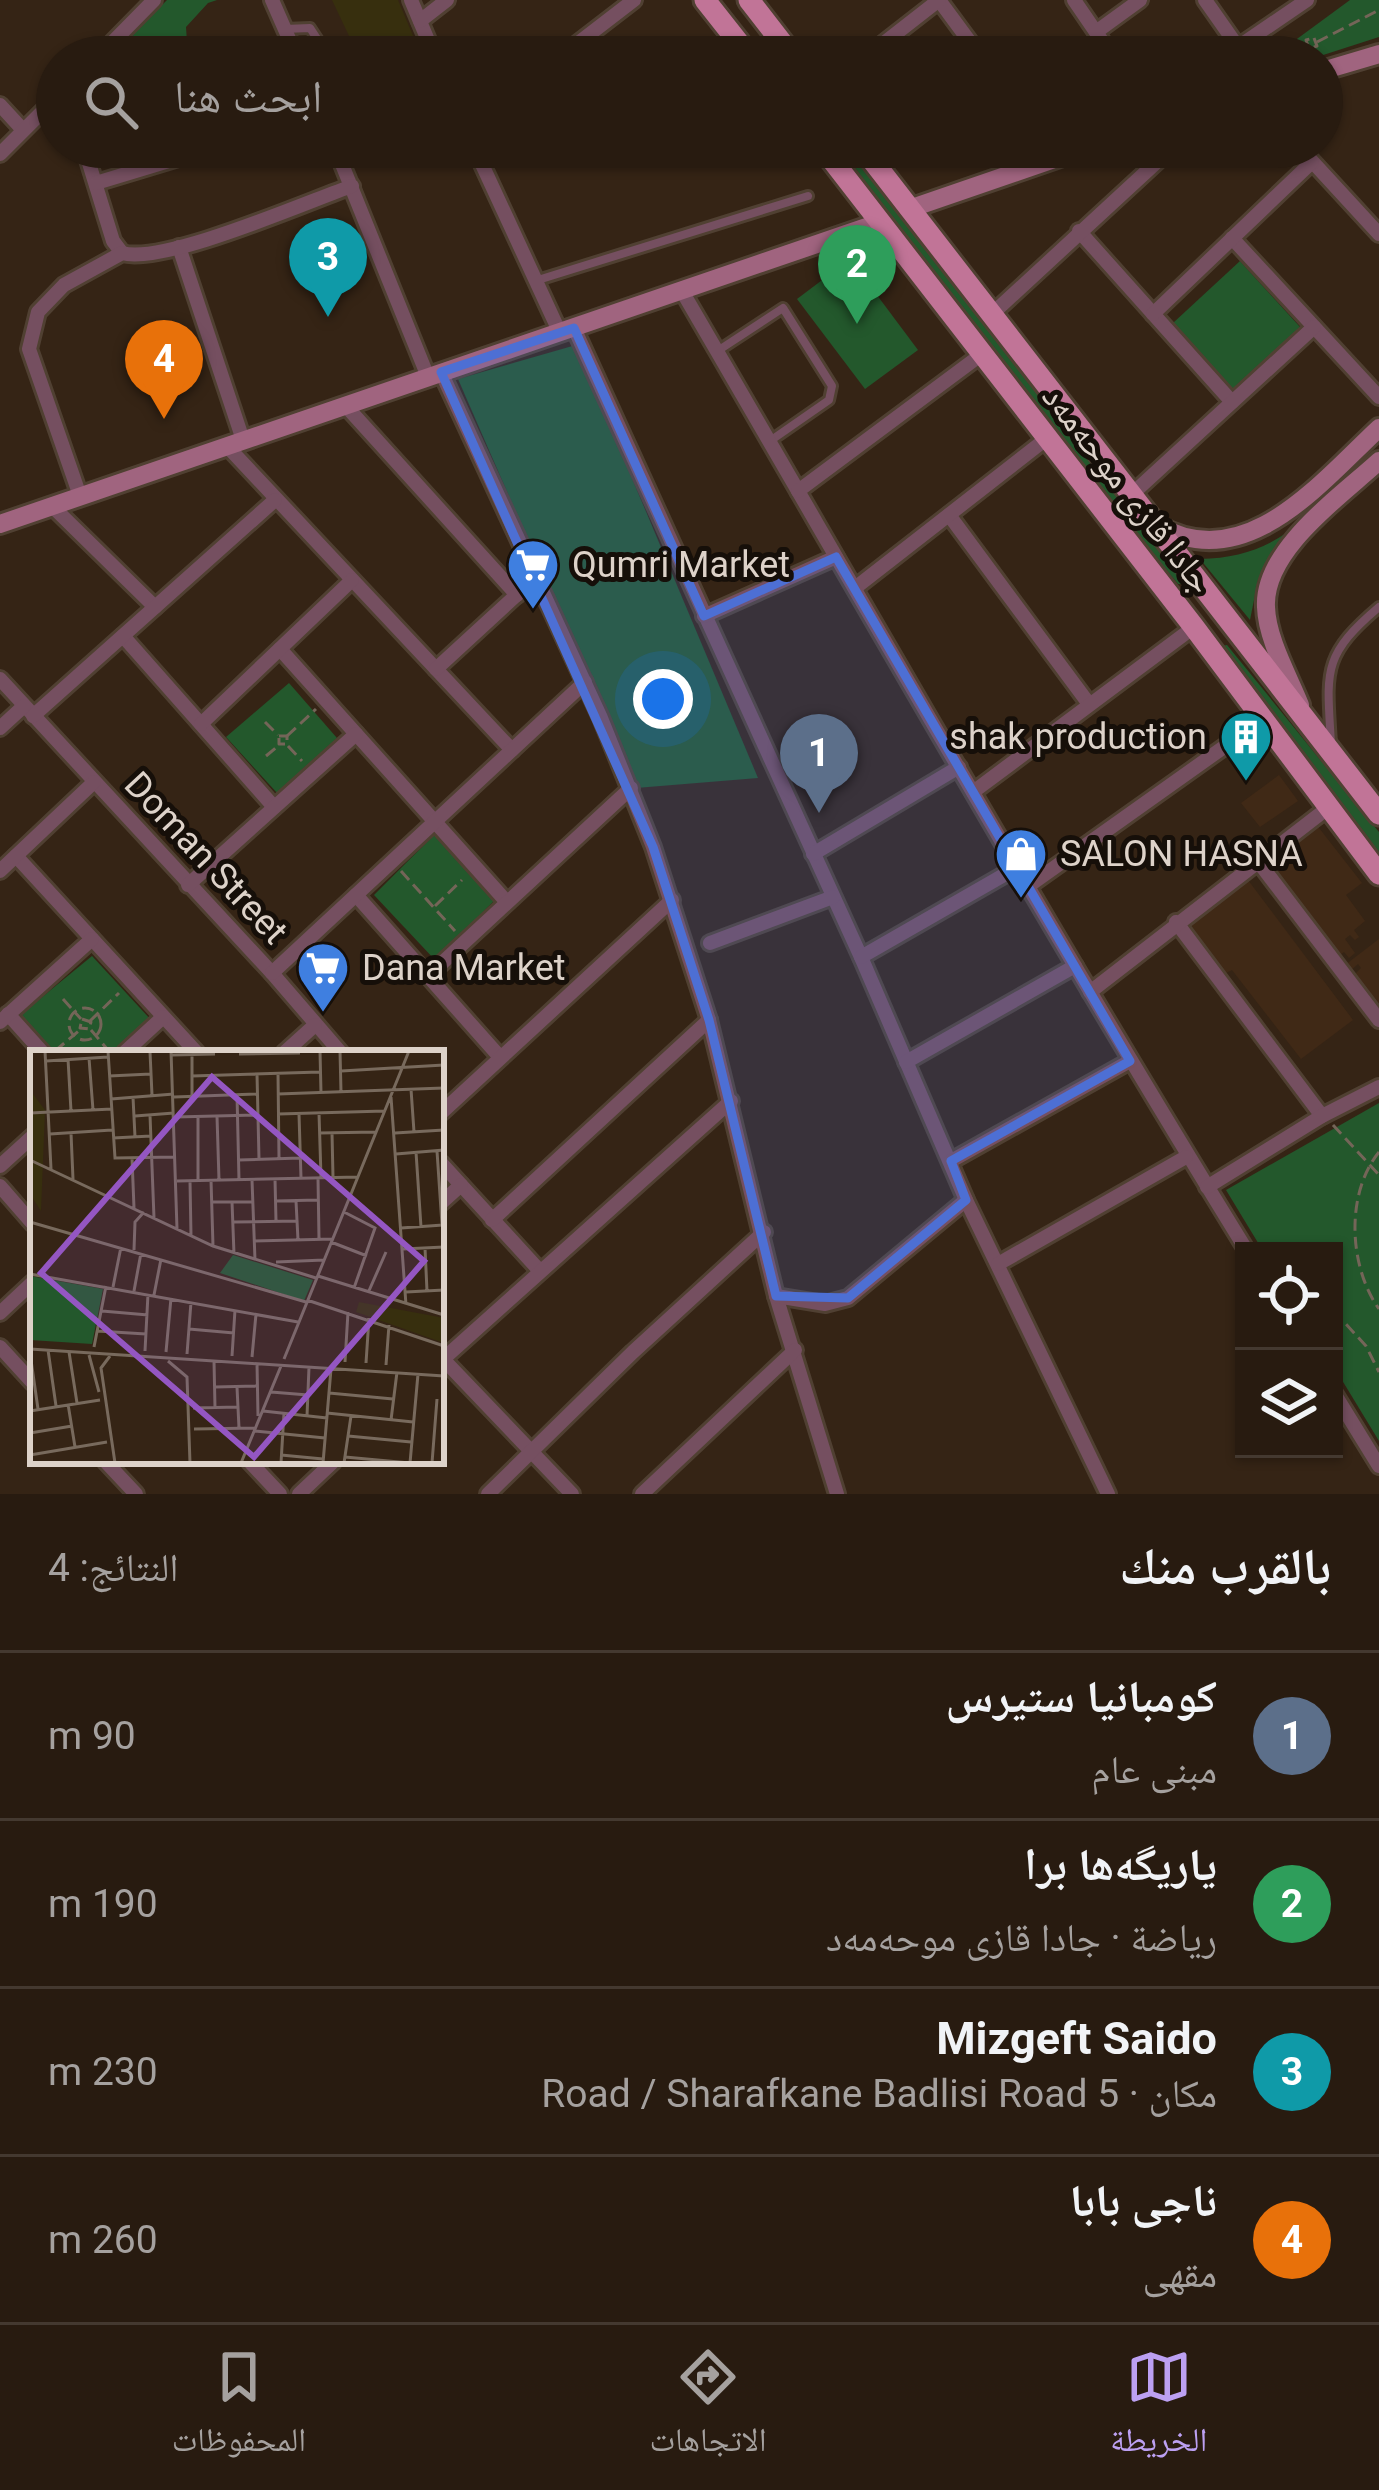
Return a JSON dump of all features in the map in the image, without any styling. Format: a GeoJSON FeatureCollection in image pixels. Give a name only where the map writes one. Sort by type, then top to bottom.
{"type":"FeatureCollection","features":[{"type":"Feature","properties":{"kind":"main road"},"geometry":{"type":"LineString","coordinates":[[705,0],[733,36]]}},
{"type":"Feature","properties":{"kind":"main road"},"geometry":{"type":"LineString","coordinates":[[749,0],[777,36]]}},
{"type":"Feature","properties":{"kind":"main road","name":"جادا قازی موحەمەد"},"geometry":{"type":"LineString","coordinates":[[839,168],[1379,874]]}},
{"type":"Feature","properties":{"kind":"main road","name":"جادا قازی موحەمەد"},"geometry":{"type":"LineString","coordinates":[[878,168],[1379,814]]}},
{"type":"Feature","properties":{"kind":"main road"},"geometry":{"type":"LineString","coordinates":[[1172,600],[1191,596],[1198,581]]}},
{"type":"Feature","properties":{"kind":"street"},"geometry":{"type":"LineString","coordinates":[[119,36],[154,0]]}},
{"type":"Feature","properties":{"kind":"street"},"geometry":{"type":"LineString","coordinates":[[272,0],[288,36]]}},
{"type":"Feature","properties":{"kind":"street"},"geometry":{"type":"LineString","coordinates":[[410,0],[426,36]]}},
{"type":"Feature","properties":{"kind":"street"},"geometry":{"type":"LineString","coordinates":[[420,21],[448,0]]}},
{"type":"Feature","properties":{"kind":"street"},"geometry":{"type":"LineString","coordinates":[[587,36],[634,0]]}},
{"type":"Feature","properties":{"kind":"street"},"geometry":{"type":"LineString","coordinates":[[893,36],[939,0],[966,36]]}},
{"type":"Feature","properties":{"kind":"street"},"geometry":{"type":"LineString","coordinates":[[1074,0],[1099,36]]}},
{"type":"Feature","properties":{"kind":"street"},"geometry":{"type":"LineString","coordinates":[[1096,32],[1140,0]]}},
{"type":"Feature","properties":{"kind":"street"},"geometry":{"type":"LineString","coordinates":[[1205,0],[1231,36]]}},
{"type":"Feature","properties":{"kind":"street"},"geometry":{"type":"LineString","coordinates":[[1262,36],[1307,0]]}},
{"type":"Feature","properties":{"kind":"street"},"geometry":{"type":"LineString","coordinates":[[1343,65],[1377,58]]}},
{"type":"Feature","properties":{"kind":"street"},"geometry":{"type":"LineString","coordinates":[[0,105],[23,130]]}},
{"type":"Feature","properties":{"kind":"street"},"geometry":{"type":"LineString","coordinates":[[0,154],[36,118]]}},
{"type":"Feature","properties":{"kind":"street"},"geometry":{"type":"LineString","coordinates":[[91,168],[113,241],[122,253],[136,257],[179,247],[352,187]]}},
{"type":"Feature","properties":{"kind":"street"},"geometry":{"type":"LineString","coordinates":[[96,183],[137,168]]}},
{"type":"Feature","properties":{"kind":"street"},"geometry":{"type":"LineString","coordinates":[[344,168],[435,375],[536,577],[631,788],[709,1020],[776,1296],[837,1494]]}},
{"type":"Feature","properties":{"kind":"street"},"geometry":{"type":"LineString","coordinates":[[484,168],[704,616],[862,957],[966,1200],[1108,1494]]}},
{"type":"Feature","properties":{"kind":"street"},"geometry":{"type":"LineString","coordinates":[[909,209],[1013,168]]}},
{"type":"Feature","properties":{"kind":"street"},"geometry":{"type":"LineString","coordinates":[[991,315],[1150,168]]}},
{"type":"Feature","properties":{"kind":"street"},"geometry":{"type":"LineString","coordinates":[[1153,314],[1306,168]]}},
{"type":"Feature","properties":{"kind":"street"},"geometry":{"type":"LineString","coordinates":[[1318,168],[1379,234]]}},
{"type":"Feature","properties":{"kind":"street"},"geometry":{"type":"LineString","coordinates":[[0,524],[881,222]]}},
{"type":"Feature","properties":{"kind":"street"},"geometry":{"type":"LineString","coordinates":[[1079,231],[1232,403]]}},
{"type":"Feature","properties":{"kind":"street"},"geometry":{"type":"LineString","coordinates":[[1232,238],[1379,397]]}},
{"type":"Feature","properties":{"kind":"street"},"geometry":{"type":"LineString","coordinates":[[179,247],[234,442],[275,500],[512,750]]}},
{"type":"Feature","properties":{"kind":"street"},"geometry":{"type":"LineString","coordinates":[[80,496],[28,349],[38,312],[64,285],[122,253]]}},
{"type":"Feature","properties":{"kind":"street"},"geometry":{"type":"LineString","coordinates":[[682,291],[1027,887],[1241,1242]]}},
{"type":"Feature","properties":{"kind":"street"},"geometry":{"type":"LineString","coordinates":[[1130,496],[1314,327]]}},
{"type":"Feature","properties":{"kind":"street"},"geometry":{"type":"LineString","coordinates":[[798,491],[982,354]]}},
{"type":"Feature","properties":{"kind":"street"},"geometry":{"type":"LineString","coordinates":[[345,405],[517,595]]}},
{"type":"Feature","properties":{"kind":"street"},"geometry":{"type":"LineString","coordinates":[[1148,520],[1172,534],[1200,541],[1228,541],[1254,532],[1307,494],[1379,428]]}},
{"type":"Feature","properties":{"kind":"street"},"geometry":{"type":"LineString","coordinates":[[855,588],[1046,439]]}},
{"type":"Feature","properties":{"kind":"street"},"geometry":{"type":"LineString","coordinates":[[1304,715],[1268,624],[1267,594],[1280,558],[1379,461]]}},
{"type":"Feature","properties":{"kind":"street"},"geometry":{"type":"LineString","coordinates":[[1307,494],[1324,512]]}},
{"type":"Feature","properties":{"kind":"street"},"geometry":{"type":"LineString","coordinates":[[0,728],[29,711],[123,635],[275,500]]}},
{"type":"Feature","properties":{"kind":"street"},"geometry":{"type":"LineString","coordinates":[[52,506],[154,608]]}},
{"type":"Feature","properties":{"kind":"street"},"geometry":{"type":"LineString","coordinates":[[949,515],[1089,704]]}},
{"type":"Feature","properties":{"kind":"street"},"geometry":{"type":"LineString","coordinates":[[704,616],[836,557]]}},
{"type":"Feature","properties":{"kind":"street"},"geometry":{"type":"LineString","coordinates":[[436,669],[536,577]]}},
{"type":"Feature","properties":{"kind":"street"},"geometry":{"type":"LineString","coordinates":[[201,724],[352,580]]}},
{"type":"Feature","properties":{"kind":"street"},"geometry":{"type":"LineString","coordinates":[[973,792],[1194,627]]}},
{"type":"Feature","properties":{"kind":"street"},"geometry":{"type":"LineString","coordinates":[[123,635],[274,807]]}},
{"type":"Feature","properties":{"kind":"street"},"geometry":{"type":"LineString","coordinates":[[280,649],[506,900]]}},
{"type":"Feature","properties":{"kind":"street","name":"Doman Street"},"geometry":{"type":"LineString","coordinates":[[0,679],[338,1050]]}},
{"type":"Feature","properties":{"kind":"street"},"geometry":{"type":"LineString","coordinates":[[272,973],[585,682]]}},
{"type":"Feature","properties":{"kind":"street"},"geometry":{"type":"LineString","coordinates":[[1027,887],[1262,720]]}},
{"type":"Feature","properties":{"kind":"street"},"geometry":{"type":"LineString","coordinates":[[188,885],[356,734]]}},
{"type":"Feature","properties":{"kind":"street"},"geometry":{"type":"LineString","coordinates":[[813,854],[959,767]]}},
{"type":"Feature","properties":{"kind":"street"},"geometry":{"type":"LineString","coordinates":[[0,871],[94,782]]}},
{"type":"Feature","properties":{"kind":"street"},"geometry":{"type":"LineString","coordinates":[[428,976],[631,788]]}},
{"type":"Feature","properties":{"kind":"street"},"geometry":{"type":"LineString","coordinates":[[1090,992],[1329,807]]}},
{"type":"Feature","properties":{"kind":"street"},"geometry":{"type":"LineString","coordinates":[[16,856],[194,1050]]}},
{"type":"Feature","properties":{"kind":"street"},"geometry":{"type":"LineString","coordinates":[[1257,860],[1379,1020]]}},
{"type":"Feature","properties":{"kind":"street"},"geometry":{"type":"LineString","coordinates":[[862,957],[1016,868]]}},
{"type":"Feature","properties":{"kind":"street"},"geometry":{"type":"LineString","coordinates":[[356,895],[499,1056]]}},
{"type":"Feature","properties":{"kind":"street"},"geometry":{"type":"LineString","coordinates":[[710,944],[833,897]]}},
{"type":"Feature","properties":{"kind":"street"},"geometry":{"type":"LineString","coordinates":[[444,1110],[672,900]]}},
{"type":"Feature","properties":{"kind":"street"},"geometry":{"type":"LineString","coordinates":[[1176,922],[1322,1116]]}},
{"type":"Feature","properties":{"kind":"street"},"geometry":{"type":"LineString","coordinates":[[43,1050],[4,1018],[92,939]]}},
{"type":"Feature","properties":{"kind":"street"},"geometry":{"type":"LineString","coordinates":[[906,1062],[1075,966]]}},
{"type":"Feature","properties":{"kind":"street"},"geometry":{"type":"LineString","coordinates":[[127,1050],[163,1017]]}},
{"type":"Feature","properties":{"kind":"street"},"geometry":{"type":"LineString","coordinates":[[493,1220],[709,1020]]}},
{"type":"Feature","properties":{"kind":"street"},"geometry":{"type":"LineString","coordinates":[[287,1050],[315,1025]]}},
{"type":"Feature","properties":{"kind":"street"},"geometry":{"type":"LineString","coordinates":[[951,1161],[1130,1061]]}},
{"type":"Feature","properties":{"kind":"street"},"geometry":{"type":"LineString","coordinates":[[1207,1187],[1379,1087]]}},
{"type":"Feature","properties":{"kind":"street"},"geometry":{"type":"LineString","coordinates":[[444,1358],[731,1102]]}},
{"type":"Feature","properties":{"kind":"street"},"geometry":{"type":"LineString","coordinates":[[0,1166],[30,1139]]}},
{"type":"Feature","properties":{"kind":"street"},"geometry":{"type":"LineString","coordinates":[[998,1264],[1186,1157]]}},
{"type":"Feature","properties":{"kind":"street"},"geometry":{"type":"LineString","coordinates":[[444,1166],[538,1270]]}},
{"type":"Feature","properties":{"kind":"street"},"geometry":{"type":"LineString","coordinates":[[444,1201],[461,1185]]}},
{"type":"Feature","properties":{"kind":"street"},"geometry":{"type":"LineString","coordinates":[[0,1186],[30,1221]]}},
{"type":"Feature","properties":{"kind":"street"},"geometry":{"type":"LineString","coordinates":[[776,1296],[825,1304],[848,1298],[966,1200]]}},
{"type":"Feature","properties":{"kind":"street"},"geometry":{"type":"LineString","coordinates":[[488,1494],[764,1232]]}},
{"type":"Feature","properties":{"kind":"street"},"geometry":{"type":"LineString","coordinates":[[0,1312],[30,1285]]}},
{"type":"Feature","properties":{"kind":"street"},"geometry":{"type":"LineString","coordinates":[[0,1348],[30,1380]]}},
{"type":"Feature","properties":{"kind":"street"},"geometry":{"type":"LineString","coordinates":[[642,1494],[795,1350]]}},
{"type":"Feature","properties":{"kind":"street"},"geometry":{"type":"LineString","coordinates":[[444,1362],[572,1494]]}},
{"type":"Feature","properties":{"kind":"street"},"geometry":{"type":"LineString","coordinates":[[1343,1408],[1379,1466]]}},
{"type":"Feature","properties":{"kind":"street"},"geometry":{"type":"LineString","coordinates":[[108,1464],[136,1494]]}},
{"type":"Feature","properties":{"kind":"street"},"geometry":{"type":"LineString","coordinates":[[252,1464],[280,1494]]}},
{"type":"Feature","properties":{"kind":"street"},"geometry":{"type":"LineString","coordinates":[[299,1494],[331,1464]]}},
{"type":"Feature","properties":{"kind":"lane"},"geometry":{"type":"LineString","coordinates":[[285,29],[310,28],[315,36]]}},
{"type":"Feature","properties":{"kind":"lane"},"geometry":{"type":"LineString","coordinates":[[536,281],[808,196]]}},
{"type":"Feature","properties":{"kind":"lane"},"geometry":{"type":"LineString","coordinates":[[717,351],[783,308],[832,386],[829,400],[769,442]]}},
{"type":"Feature","properties":{"kind":"lane"},"geometry":{"type":"LineString","coordinates":[[1332,752],[1327,675],[1347,634],[1379,607]]}},
{"type":"Feature","properties":{"kind":"path"},"geometry":{"type":"LineString","coordinates":[[1329,36],[1379,10]]}},
{"type":"Feature","properties":{"kind":"path"},"geometry":{"type":"LineString","coordinates":[[279,736],[286,736],[326,700]]}},
{"type":"Feature","properties":{"kind":"path"},"geometry":{"type":"LineString","coordinates":[[266,722],[279,736],[279,744],[266,756]]}},
{"type":"Feature","properties":{"kind":"path"},"geometry":{"type":"LineString","coordinates":[[286,736],[287,745],[304,764]]}},
{"type":"Feature","properties":{"kind":"path"},"geometry":{"type":"LineString","coordinates":[[279,744],[287,745]]}},
{"type":"Feature","properties":{"kind":"path"},"geometry":{"type":"LineString","coordinates":[[392,861],[464,941]]}},
{"type":"Feature","properties":{"kind":"path"},"geometry":{"type":"LineString","coordinates":[[434,907],[463,880]]}},
{"type":"Feature","properties":{"kind":"path"},"geometry":{"type":"LineString","coordinates":[[89,1029],[90,1021],[119,993]]}},
{"type":"Feature","properties":{"kind":"path"},"geometry":{"type":"LineString","coordinates":[[63,999],[82,1020],[90,1021]]}},
{"type":"Feature","properties":{"kind":"path"},"geometry":{"type":"LineString","coordinates":[[88,1009],[97,1014],[101,1023],[96,1036],[86,1040],[75,1035],[70,1023],[75,1012],[88,1009]]}},
{"type":"Feature","properties":{"kind":"path"},"geometry":{"type":"LineString","coordinates":[[52,1050],[75,1035],[82,1020]]}},
{"type":"Feature","properties":{"kind":"path"},"geometry":{"type":"LineString","coordinates":[[81,1029],[89,1029],[108,1050]]}},
{"type":"Feature","properties":{"kind":"path"},"geometry":{"type":"LineString","coordinates":[[1322,1116],[1379,1175]]}},
{"type":"Feature","properties":{"kind":"path"},"geometry":{"type":"LineString","coordinates":[[1379,1152],[1370,1164],[1355,1241],[1361,1280],[1379,1310]]}},
{"type":"Feature","properties":{"kind":"path"},"geometry":{"type":"LineString","coordinates":[[1343,1321],[1366,1346],[1379,1372]]}},
{"type":"Feature","properties":{"kind":"highlighted area"},"geometry":{"type":"Polygon","coordinates":[[[574,328],[704,616],[836,557],[1130,1061],[951,1161],[966,1200],[848,1298],[776,1296],[709,1020],[653,847],[441,372],[574,328]]]}},
{"type":"Feature","properties":{"kind":"shaded area"},"geometry":{"type":"Polygon","coordinates":[[[1279,775],[1298,801],[1260,827],[1241,803],[1279,775]]]}},
{"type":"Feature","properties":{"kind":"shaded area"},"geometry":{"type":"Polygon","coordinates":[[[1312,819],[1362,883],[1346,895],[1365,921],[1354,930],[1359,937],[1345,939],[1355,953],[1349,958],[1344,952],[1337,957],[1261,859],[1312,819]]]}},
{"type":"Feature","properties":{"kind":"shaded area"},"geometry":{"type":"Polygon","coordinates":[[[1242,872],[1353,1020],[1301,1059],[1183,916],[1242,872]]]}},
{"type":"Feature","properties":{"kind":"shaded area"},"geometry":{"type":"Polygon","coordinates":[[[1379,939],[1379,1017],[1352,977],[1361,968],[1358,964],[1350,971],[1345,965],[1379,939]]]}},
{"type":"Feature","properties":{"kind":"green space"},"geometry":{"type":"Polygon","coordinates":[[[167,0],[217,0],[208,3],[186,27],[187,36],[132,36],[167,0]]]}},
{"type":"Feature","properties":{"kind":"green space"},"geometry":{"type":"Polygon","coordinates":[[[1350,0],[1379,0],[1379,37],[1343,49],[1343,36],[1301,36],[1350,0]]]}},
{"type":"Feature","properties":{"kind":"green space"},"geometry":{"type":"Polygon","coordinates":[[[855,168],[871,168],[1185,584],[1178,584],[1101,492],[855,168]]]}},
{"type":"Feature","properties":{"kind":"green space"},"geometry":{"type":"Polygon","coordinates":[[[850,259],[918,350],[865,389],[797,299],[850,259]]]}},
{"type":"Feature","properties":{"kind":"green space"},"geometry":{"type":"Polygon","coordinates":[[[1240,261],[1301,328],[1233,389],[1173,323],[1240,261]]]}},
{"type":"Feature","properties":{"kind":"green space"},"geometry":{"type":"Polygon","coordinates":[[[576,345],[758,778],[636,788],[458,379],[576,345]]]}},
{"type":"Feature","properties":{"kind":"green space"},"geometry":{"type":"Polygon","coordinates":[[[1305,518],[1258,580],[1250,620],[1200,559],[1256,549],[1305,518]]]}},
{"type":"Feature","properties":{"kind":"green space"},"geometry":{"type":"Polygon","coordinates":[[[1227,645],[1379,832],[1379,859],[1221,646],[1227,645]]]}},
{"type":"Feature","properties":{"kind":"green space"},"geometry":{"type":"Polygon","coordinates":[[[289,683],[337,738],[278,794],[226,737],[289,683]]]}},
{"type":"Feature","properties":{"kind":"green space"},"geometry":{"type":"Polygon","coordinates":[[[434,835],[494,901],[435,960],[374,895],[434,835]]]}},
{"type":"Feature","properties":{"kind":"green space"},"geometry":{"type":"Polygon","coordinates":[[[92,956],[152,1021],[119,1050],[49,1050],[19,1016],[92,956]]]}},
{"type":"Feature","properties":{"kind":"green space"},"geometry":{"type":"Polygon","coordinates":[[[1379,1103],[1379,1441],[1343,1382],[1343,1242],[1258,1242],[1226,1190],[1379,1103]]]}},
{"type":"Feature","properties":{"kind":"sand"},"geometry":{"type":"Polygon","coordinates":[[[332,0],[398,0],[413,36],[349,36],[332,0]]]}},
{"type":"Feature","properties":{"kind":"place","name":"Mizgeft Saido"},"geometry":{"type":"Point","coordinates":[328,317]}},
{"type":"Feature","properties":{"kind":"place","name":"یاریگەها برا"},"geometry":{"type":"Point","coordinates":[857,324]}},
{"type":"Feature","properties":{"kind":"place","name":"ناجى بابا"},"geometry":{"type":"Point","coordinates":[164,419]}},
{"type":"Feature","properties":{"kind":"place","name":"Qumri Market"},"geometry":{"type":"Point","coordinates":[533,611]}},
{"type":"Feature","properties":{"kind":"place","name":"shak production"},"geometry":{"type":"Point","coordinates":[1246,783]}},
{"type":"Feature","properties":{"kind":"place","name":"كومبانيا ستيرس"},"geometry":{"type":"Point","coordinates":[819,813]}},
{"type":"Feature","properties":{"kind":"place","name":"SALON HASNA"},"geometry":{"type":"Point","coordinates":[1021,900]}},
{"type":"Feature","properties":{"kind":"place","name":"Dana Market"},"geometry":{"type":"Point","coordinates":[323,1014]}}]}
